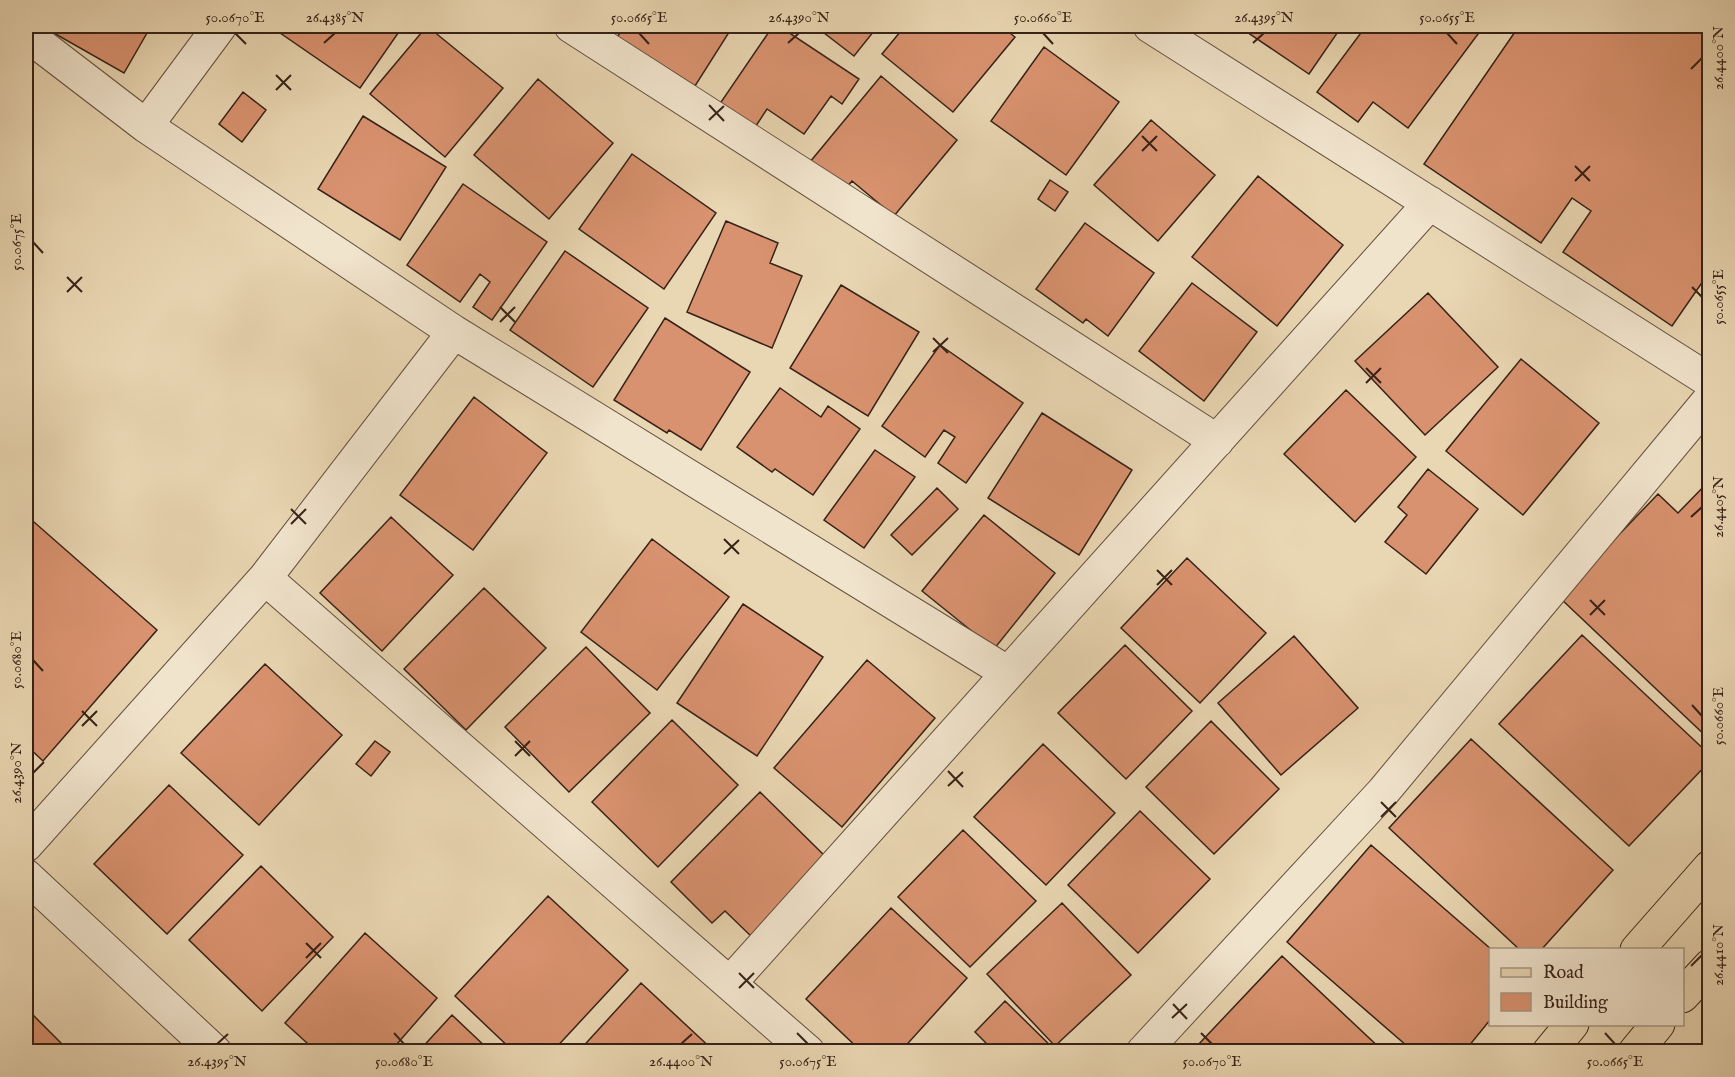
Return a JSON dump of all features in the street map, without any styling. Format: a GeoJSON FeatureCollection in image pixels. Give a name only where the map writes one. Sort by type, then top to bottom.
{"type":"FeatureCollection","features":[{"type":"Feature","properties":{"kind":"main road"},"geometry":{"type":"LineString","coordinates":[[1640,948],[1710,867]]}},
{"type":"Feature","properties":{"kind":"main road"},"geometry":{"type":"LineString","coordinates":[[1684,995],[1710,966]]}},
{"type":"Feature","properties":{"kind":"main road"},"geometry":{"type":"LineString","coordinates":[[1549,1052],[1570,1026]]}},
{"type":"Feature","properties":{"kind":"main road"},"geometry":{"type":"LineString","coordinates":[[1635,1052],[1656,1026]]}},
{"type":"Feature","properties":{"kind":"street"},"geometry":{"type":"LineString","coordinates":[[146,126],[220,26]]}},
{"type":"Feature","properties":{"kind":"street"},"geometry":{"type":"LineString","coordinates":[[571,26],[1217,441]]}},
{"type":"Feature","properties":{"kind":"street"},"geometry":{"type":"LineString","coordinates":[[1150,26],[1710,381]]}},
{"type":"Feature","properties":{"kind":"street"},"geometry":{"type":"LineString","coordinates":[[26,34],[146,126],[454,332],[1008,673]]}},
{"type":"Feature","properties":{"kind":"street"},"geometry":{"type":"LineString","coordinates":[[729,983],[1430,203]]}},
{"type":"Feature","properties":{"kind":"street"},"geometry":{"type":"LineString","coordinates":[[26,845],[265,578],[454,332]]}},
{"type":"Feature","properties":{"kind":"street"},"geometry":{"type":"LineString","coordinates":[[1143,1052],[1383,792],[1710,399]]}},
{"type":"Feature","properties":{"kind":"street"},"geometry":{"type":"LineString","coordinates":[[265,578],[808,1052]]}},
{"type":"Feature","properties":{"kind":"street"},"geometry":{"type":"LineString","coordinates":[[26,876],[215,1052]]}},
{"type":"Feature","properties":{"kind":"building"},"geometry":{"type":"Polygon","coordinates":[[[47,26],[151,26],[124,73],[45,28],[47,26]]]}},
{"type":"Feature","properties":{"kind":"building"},"geometry":{"type":"Polygon","coordinates":[[[270,26],[403,26],[360,88],[270,26]]]}},
{"type":"Feature","properties":{"kind":"building"},"geometry":{"type":"Polygon","coordinates":[[[427,26],[503,88],[445,157],[370,94],[427,26]]]}},
{"type":"Feature","properties":{"kind":"building"},"geometry":{"type":"Polygon","coordinates":[[[625,26],[733,26],[695,86],[617,37],[625,26]]]}},
{"type":"Feature","properties":{"kind":"building"},"geometry":{"type":"Polygon","coordinates":[[[773,26],[779,26],[859,79],[842,104],[831,96],[804,134],[767,109],[752,132],[717,108],[773,26]]]}},
{"type":"Feature","properties":{"kind":"building"},"geometry":{"type":"Polygon","coordinates":[[[815,26],[878,26],[854,56],[815,26]]]}},
{"type":"Feature","properties":{"kind":"building"},"geometry":{"type":"Polygon","coordinates":[[[905,26],[1001,26],[1015,37],[953,112],[882,54],[905,26]]]}},
{"type":"Feature","properties":{"kind":"building"},"geometry":{"type":"Polygon","coordinates":[[[1238,26],[1342,26],[1309,74],[1238,26]]]}},
{"type":"Feature","properties":{"kind":"building"},"geometry":{"type":"Polygon","coordinates":[[[1366,26],[1484,26],[1408,128],[1373,102],[1358,122],[1317,92],[1366,26]]]}},
{"type":"Feature","properties":{"kind":"building"},"geometry":{"type":"Polygon","coordinates":[[[1519,26],[1700,26],[1710,32],[1710,271],[1672,326],[1563,252],[1591,211],[1572,198],[1541,243],[1424,164],[1519,26]]]}},
{"type":"Feature","properties":{"kind":"building"},"geometry":{"type":"Polygon","coordinates":[[[1044,47],[1119,102],[1066,175],[991,121],[1044,47]]]}},
{"type":"Feature","properties":{"kind":"building"},"geometry":{"type":"Polygon","coordinates":[[[881,76],[957,140],[894,216],[852,181],[839,196],[805,168],[881,76]]]}},
{"type":"Feature","properties":{"kind":"building"},"geometry":{"type":"Polygon","coordinates":[[[538,79],[613,143],[549,219],[474,155],[538,79]]]}},
{"type":"Feature","properties":{"kind":"building"},"geometry":{"type":"Polygon","coordinates":[[[243,92],[266,110],[242,142],[219,124],[243,92]]]}},
{"type":"Feature","properties":{"kind":"building"},"geometry":{"type":"Polygon","coordinates":[[[363,116],[446,167],[400,240],[318,189],[363,116]]]}},
{"type":"Feature","properties":{"kind":"building"},"geometry":{"type":"Polygon","coordinates":[[[1151,120],[1215,175],[1158,241],[1094,185],[1151,120]]]}},
{"type":"Feature","properties":{"kind":"building"},"geometry":{"type":"Polygon","coordinates":[[[632,154],[716,213],[664,289],[579,229],[632,154]]]}},
{"type":"Feature","properties":{"kind":"building"},"geometry":{"type":"Polygon","coordinates":[[[1258,176],[1343,245],[1277,326],[1192,257],[1258,176]]]}},
{"type":"Feature","properties":{"kind":"building"},"geometry":{"type":"Polygon","coordinates":[[[1050,180],[1068,192],[1055,211],[1038,199],[1050,180]]]}},
{"type":"Feature","properties":{"kind":"building"},"geometry":{"type":"Polygon","coordinates":[[[463,184],[547,242],[492,320],[473,307],[490,282],[480,274],[460,302],[407,265],[463,184]]]}},
{"type":"Feature","properties":{"kind":"building"},"geometry":{"type":"Polygon","coordinates":[[[726,221],[778,243],[770,263],[802,276],[772,348],[687,312],[726,221]]]}},
{"type":"Feature","properties":{"kind":"building"},"geometry":{"type":"Polygon","coordinates":[[[1085,223],[1154,273],[1108,336],[1086,319],[1083,323],[1036,289],[1085,223]]]}},
{"type":"Feature","properties":{"kind":"building"},"geometry":{"type":"Polygon","coordinates":[[[565,251],[648,308],[593,387],[510,330],[565,251]]]}},
{"type":"Feature","properties":{"kind":"building"},"geometry":{"type":"Polygon","coordinates":[[[1192,283],[1257,332],[1204,401],[1139,351],[1192,283]]]}},
{"type":"Feature","properties":{"kind":"building"},"geometry":{"type":"Polygon","coordinates":[[[841,285],[919,332],[868,416],[790,368],[841,285]]]}},
{"type":"Feature","properties":{"kind":"building"},"geometry":{"type":"Polygon","coordinates":[[[1428,293],[1498,367],[1425,435],[1355,361],[1428,293]]]}},
{"type":"Feature","properties":{"kind":"building"},"geometry":{"type":"Polygon","coordinates":[[[665,318],[750,372],[701,450],[669,430],[667,433],[614,400],[665,318]]]}},
{"type":"Feature","properties":{"kind":"building"},"geometry":{"type":"Polygon","coordinates":[[[940,345],[1023,403],[966,483],[938,463],[955,437],[944,430],[925,457],[882,426],[940,345]]]}},
{"type":"Feature","properties":{"kind":"building"},"geometry":{"type":"Polygon","coordinates":[[[1521,359],[1599,423],[1523,515],[1446,451],[1521,359]]]}},
{"type":"Feature","properties":{"kind":"building"},"geometry":{"type":"Polygon","coordinates":[[[780,388],[821,417],[828,406],[860,429],[813,495],[775,469],[772,472],[737,447],[780,388]]]}},
{"type":"Feature","properties":{"kind":"building"},"geometry":{"type":"Polygon","coordinates":[[[1346,390],[1416,457],[1355,522],[1284,454],[1346,390]]]}},
{"type":"Feature","properties":{"kind":"building"},"geometry":{"type":"Polygon","coordinates":[[[474,397],[547,453],[473,550],[400,495],[474,397]]]}},
{"type":"Feature","properties":{"kind":"building"},"geometry":{"type":"Polygon","coordinates":[[[1042,413],[1132,470],[1079,555],[988,498],[1042,413]]]}},
{"type":"Feature","properties":{"kind":"building"},"geometry":{"type":"Polygon","coordinates":[[[875,450],[915,477],[864,548],[824,520],[875,450]]]}},
{"type":"Feature","properties":{"kind":"building"},"geometry":{"type":"Polygon","coordinates":[[[1428,469],[1478,509],[1426,574],[1385,542],[1407,515],[1398,507],[1428,469]]]}},
{"type":"Feature","properties":{"kind":"building"},"geometry":{"type":"Polygon","coordinates":[[[1710,480],[1710,740],[1559,597],[1658,494],[1678,513],[1710,480]]]}},
{"type":"Feature","properties":{"kind":"building"},"geometry":{"type":"Polygon","coordinates":[[[937,488],[958,509],[912,555],[891,535],[937,488]]]}},
{"type":"Feature","properties":{"kind":"building"},"geometry":{"type":"Polygon","coordinates":[[[26,515],[157,630],[43,761],[26,745],[26,515]]]}},
{"type":"Feature","properties":{"kind":"building"},"geometry":{"type":"Polygon","coordinates":[[[984,515],[1055,573],[994,649],[922,591],[984,515]]]}},
{"type":"Feature","properties":{"kind":"building"},"geometry":{"type":"Polygon","coordinates":[[[391,517],[453,575],[382,651],[320,593],[391,517]]]}},
{"type":"Feature","properties":{"kind":"building"},"geometry":{"type":"Polygon","coordinates":[[[652,539],[729,597],[657,690],[581,632],[652,539]]]}},
{"type":"Feature","properties":{"kind":"building"},"geometry":{"type":"Polygon","coordinates":[[[1187,558],[1266,633],[1200,703],[1121,628],[1187,558]]]}},
{"type":"Feature","properties":{"kind":"building"},"geometry":{"type":"Polygon","coordinates":[[[484,588],[546,648],[466,730],[404,669],[484,588]]]}},
{"type":"Feature","properties":{"kind":"building"},"geometry":{"type":"Polygon","coordinates":[[[743,604],[823,657],[757,756],[677,703],[743,604]]]}},
{"type":"Feature","properties":{"kind":"building"},"geometry":{"type":"Polygon","coordinates":[[[1582,635],[1710,755],[1710,761],[1629,846],[1499,724],[1582,635]]]}},
{"type":"Feature","properties":{"kind":"building"},"geometry":{"type":"Polygon","coordinates":[[[1294,636],[1358,708],[1281,775],[1218,703],[1294,636]]]}},
{"type":"Feature","properties":{"kind":"building"},"geometry":{"type":"Polygon","coordinates":[[[1125,645],[1192,711],[1126,779],[1058,713],[1125,645]]]}},
{"type":"Feature","properties":{"kind":"building"},"geometry":{"type":"Polygon","coordinates":[[[586,647],[650,713],[569,792],[505,727],[586,647]]]}},
{"type":"Feature","properties":{"kind":"building"},"geometry":{"type":"Polygon","coordinates":[[[867,660],[935,718],[842,827],[774,768],[867,660]]]}},
{"type":"Feature","properties":{"kind":"building"},"geometry":{"type":"Polygon","coordinates":[[[265,664],[342,735],[259,825],[181,753],[265,664]]]}},
{"type":"Feature","properties":{"kind":"building"},"geometry":{"type":"Polygon","coordinates":[[[672,720],[738,785],[658,867],[592,802],[672,720]]]}},
{"type":"Feature","properties":{"kind":"building"},"geometry":{"type":"Polygon","coordinates":[[[1211,721],[1279,789],[1214,854],[1146,787],[1211,721]]]}},
{"type":"Feature","properties":{"kind":"building"},"geometry":{"type":"Polygon","coordinates":[[[1471,739],[1613,870],[1543,948],[1518,948],[1389,828],[1471,739]]]}},
{"type":"Feature","properties":{"kind":"building"},"geometry":{"type":"Polygon","coordinates":[[[375,741],[390,752],[371,776],[356,764],[375,741]]]}},
{"type":"Feature","properties":{"kind":"building"},"geometry":{"type":"Polygon","coordinates":[[[1043,744],[1115,813],[1046,885],[974,817],[1043,744]]]}},
{"type":"Feature","properties":{"kind":"building"},"geometry":{"type":"Polygon","coordinates":[[[169,785],[243,855],[167,934],[94,864],[169,785]]]}},
{"type":"Feature","properties":{"kind":"building"},"geometry":{"type":"Polygon","coordinates":[[[760,792],[830,861],[753,938],[725,911],[712,923],[671,882],[760,792]]]}},
{"type":"Feature","properties":{"kind":"building"},"geometry":{"type":"Polygon","coordinates":[[[1140,811],[1210,879],[1138,953],[1068,885],[1140,811]]]}},
{"type":"Feature","properties":{"kind":"building"},"geometry":{"type":"Polygon","coordinates":[[[963,830],[1036,901],[970,967],[898,897],[963,830]]]}},
{"type":"Feature","properties":{"kind":"building"},"geometry":{"type":"Polygon","coordinates":[[[1371,845],[1490,948],[1489,1021],[1464,1052],[1414,1052],[1287,942],[1371,845]]]}},
{"type":"Feature","properties":{"kind":"building"},"geometry":{"type":"Polygon","coordinates":[[[261,866],[333,937],[262,1011],[189,940],[261,866]]]}},
{"type":"Feature","properties":{"kind":"building"},"geometry":{"type":"Polygon","coordinates":[[[548,896],[628,970],[552,1052],[514,1052],[455,996],[548,896]]]}},
{"type":"Feature","properties":{"kind":"building"},"geometry":{"type":"Polygon","coordinates":[[[1062,903],[1131,975],[1055,1046],[987,974],[1062,903]]]}},
{"type":"Feature","properties":{"kind":"building"},"geometry":{"type":"Polygon","coordinates":[[[891,908],[967,978],[900,1052],[862,1052],[806,999],[891,908]]]}},
{"type":"Feature","properties":{"kind":"building"},"geometry":{"type":"Polygon","coordinates":[[[365,933],[437,998],[390,1052],[317,1052],[285,1023],[365,933]]]}},
{"type":"Feature","properties":{"kind":"building"},"geometry":{"type":"Polygon","coordinates":[[[1282,956],[1384,1052],[1203,1052],[1197,1046],[1282,956]]]}},
{"type":"Feature","properties":{"kind":"building"},"geometry":{"type":"Polygon","coordinates":[[[641,983],[715,1052],[578,1052],[641,983]]]}},
{"type":"Feature","properties":{"kind":"building"},"geometry":{"type":"Polygon","coordinates":[[[1005,1001],[1057,1052],[995,1052],[975,1032],[1005,1001]]]}},
{"type":"Feature","properties":{"kind":"building"},"geometry":{"type":"Polygon","coordinates":[[[26,1008],[70,1052],[26,1052],[26,1008]]]}},
{"type":"Feature","properties":{"kind":"building"},"geometry":{"type":"Polygon","coordinates":[[[452,1015],[491,1052],[418,1052],[452,1015]]]}}]}
